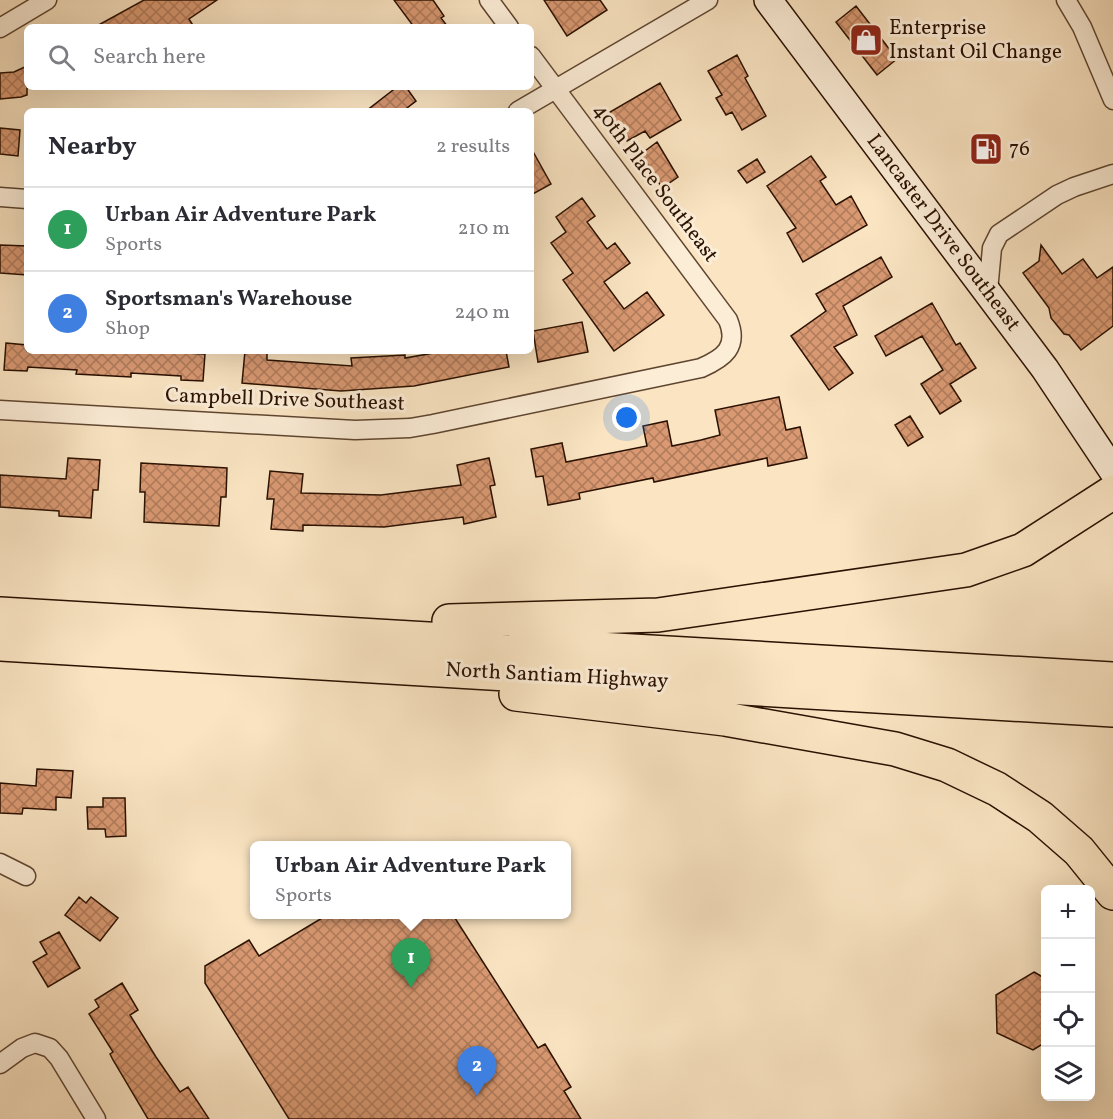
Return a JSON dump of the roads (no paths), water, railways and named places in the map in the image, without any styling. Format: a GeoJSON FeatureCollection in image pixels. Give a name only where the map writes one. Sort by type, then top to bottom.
{"type":"FeatureCollection","features":[{"type":"Feature","properties":{"kind":"highway"},"geometry":{"type":"LineString","coordinates":[[236,628],[658,615],[902,581],[966,570],[1023,550],[1113,492]]}},
{"type":"Feature","properties":{"kind":"highway","name":"North Santiam Highway"},"geometry":{"type":"LineString","coordinates":[[0,614],[1113,679]]}},
{"type":"Feature","properties":{"kind":"highway","name":"North Santiam Highway"},"geometry":{"type":"LineString","coordinates":[[0,644],[1113,710]]}},
{"type":"Feature","properties":{"kind":"highway"},"geometry":{"type":"LineString","coordinates":[[394,667],[495,691],[725,719],[779,730],[843,739],[895,749],[947,765],[997,789],[1040,817],[1079,851],[1113,893]]}},
{"type":"Feature","properties":{"kind":"main road","name":"Lancaster Drive Southeast"},"geometry":{"type":"LineString","coordinates":[[768,0],[988,291],[1048,374],[1113,471]]}},
{"type":"Feature","properties":{"kind":"street"},"geometry":{"type":"LineString","coordinates":[[0,28],[47,0]]}},
{"type":"Feature","properties":{"kind":"street"},"geometry":{"type":"LineString","coordinates":[[489,0],[507,24]]}},
{"type":"Feature","properties":{"kind":"street"},"geometry":{"type":"LineString","coordinates":[[523,108],[708,0]]}},
{"type":"Feature","properties":{"kind":"street"},"geometry":{"type":"LineString","coordinates":[[1066,0],[1082,27],[1113,100]]}},
{"type":"Feature","properties":{"kind":"street","name":"40th Place Southeast"},"geometry":{"type":"LineString","coordinates":[[534,60],[718,306],[733,332],[732,342]]}},
{"type":"Feature","properties":{"kind":"street"},"geometry":{"type":"LineString","coordinates":[[988,291],[992,248],[999,234],[1056,195],[1113,174]]}},
{"type":"Feature","properties":{"kind":"street"},"geometry":{"type":"LineString","coordinates":[[0,197],[24,199]]}},
{"type":"Feature","properties":{"kind":"street","name":"Campbell Drive Southeast"},"geometry":{"type":"LineString","coordinates":[[0,410],[355,430],[410,428],[701,368],[715,362],[725,354],[732,342]]}},
{"type":"Feature","properties":{"kind":"street"},"geometry":{"type":"LineString","coordinates":[[0,863],[26,876]]}},
{"type":"Feature","properties":{"kind":"street"},"geometry":{"type":"LineString","coordinates":[[0,1064],[22,1048],[35,1043],[50,1048],[59,1058],[96,1119]]}},
{"type":"Feature","properties":{"kind":"place","name":"Enterprise Instant Oil Change"},"geometry":{"type":"Point","coordinates":[866,40]}},
{"type":"Feature","properties":{"kind":"place","name":"76"},"geometry":{"type":"Point","coordinates":[986,149]}},
{"type":"Feature","properties":{"kind":"place","name":"Urban Air Adventure Park"},"geometry":{"type":"Point","coordinates":[411,988]}},
{"type":"Feature","properties":{"kind":"place","name":"Sportsman's Warehouse"},"geometry":{"type":"Point","coordinates":[477,1096]}}]}
